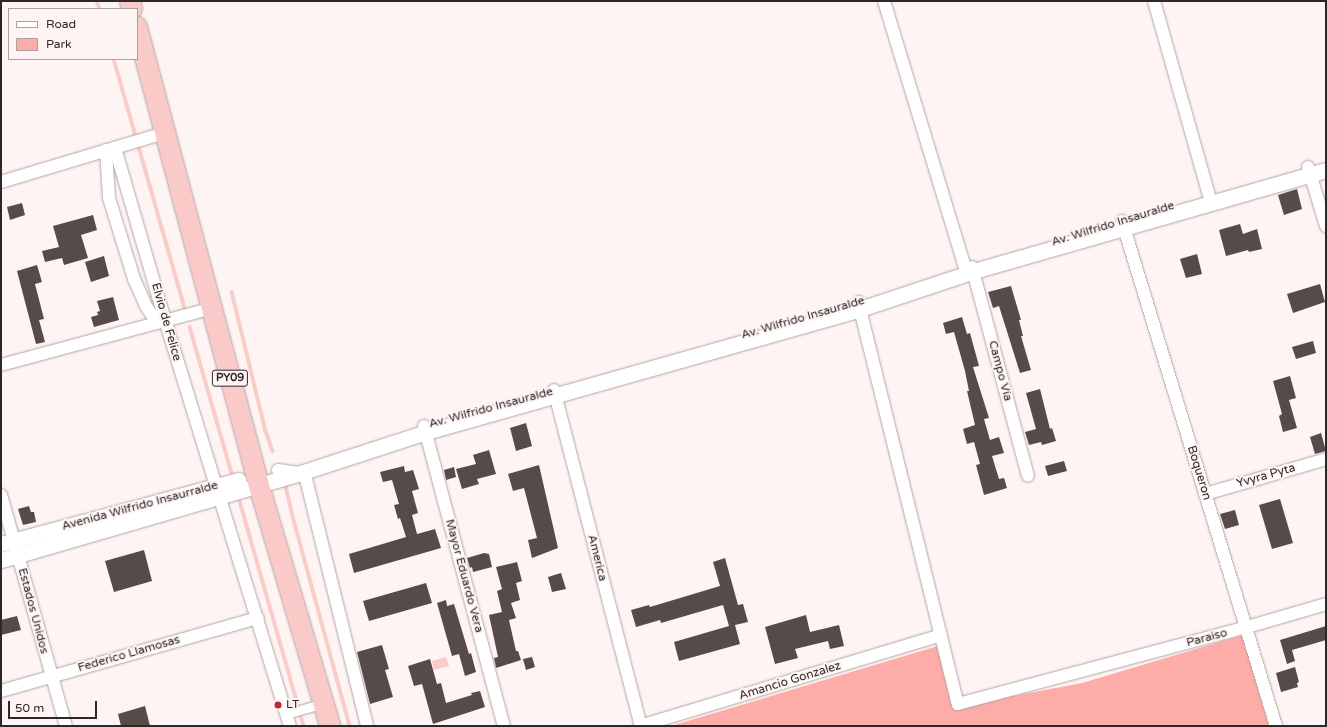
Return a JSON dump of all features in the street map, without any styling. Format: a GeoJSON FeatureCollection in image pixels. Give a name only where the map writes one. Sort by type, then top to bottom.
{"type":"FeatureCollection","features":[{"type":"Feature","properties":{"kind":"highway","name":"PY09"},"geometry":{"type":"LineString","coordinates":[[138,32],[252,482],[311,707],[322,726]]}},
{"type":"Feature","properties":{"kind":"highway","name":"PY09"},"geometry":{"type":"LineString","coordinates":[[134,60],[154,136],[205,310],[252,482],[330,726]]}},
{"type":"Feature","properties":{"kind":"street","name":"Campo Vía"},"geometry":{"type":"LineString","coordinates":[[884,1],[970,269],[1028,476]]}},
{"type":"Feature","properties":{"kind":"street"},"geometry":{"type":"LineString","coordinates":[[1154,1],[1209,195]]}},
{"type":"Feature","properties":{"kind":"street"},"geometry":{"type":"LineString","coordinates":[[1,182],[154,136]]}},
{"type":"Feature","properties":{"kind":"street"},"geometry":{"type":"LineString","coordinates":[[111,149],[109,198],[134,280],[146,306],[161,322]]}},
{"type":"Feature","properties":{"kind":"street","name":"Elvio de Felice"},"geometry":{"type":"LineString","coordinates":[[111,149],[161,322],[258,618],[291,713],[290,726]]}},
{"type":"Feature","properties":{"kind":"street","name":"Av. Wilfrido Insauralde"},"geometry":{"type":"LineString","coordinates":[[278,470],[860,306],[970,269],[1123,224],[1209,195],[1309,171],[1326,162]]}},
{"type":"Feature","properties":{"kind":"street"},"geometry":{"type":"LineString","coordinates":[[1123,224],[1309,171],[1326,170]]}},
{"type":"Feature","properties":{"kind":"street"},"geometry":{"type":"LineString","coordinates":[[1309,171],[1326,226]]}},
{"type":"Feature","properties":{"kind":"street","name":"Boqueron"},"geometry":{"type":"LineString","coordinates":[[1123,224],[1276,726]]}},
{"type":"Feature","properties":{"kind":"street"},"geometry":{"type":"LineString","coordinates":[[860,306],[941,636]]}},
{"type":"Feature","properties":{"kind":"street"},"geometry":{"type":"LineString","coordinates":[[1,365],[205,310]]}},
{"type":"Feature","properties":{"kind":"street","name":"America"},"geometry":{"type":"LineString","coordinates":[[555,393],[640,726]]}},
{"type":"Feature","properties":{"kind":"street"},"geometry":{"type":"LineString","coordinates":[[252,482],[300,473],[425,429]]}},
{"type":"Feature","properties":{"kind":"street","name":"Mayor Eduardo Vera"},"geometry":{"type":"LineString","coordinates":[[425,429],[504,726]]}},
{"type":"Feature","properties":{"kind":"street","name":"Yvyra Pyta"},"geometry":{"type":"LineString","coordinates":[[1205,494],[1326,458]]}},
{"type":"Feature","properties":{"kind":"street"},"geometry":{"type":"LineString","coordinates":[[278,470],[300,473],[306,479],[367,726]]}},
{"type":"Feature","properties":{"kind":"street","name":"Avenida Wilfrido Insaurralde"},"geometry":{"type":"LineString","coordinates":[[7,542],[252,482],[278,470]]}},
{"type":"Feature","properties":{"kind":"street","name":"Avenida Wilfrido Insaurralde"},"geometry":{"type":"LineString","coordinates":[[1,560],[198,503],[217,491]]}},
{"type":"Feature","properties":{"kind":"street","name":"Estados Unidos"},"geometry":{"type":"LineString","coordinates":[[1,496],[7,542],[18,555],[66,726]]}},
{"type":"Feature","properties":{"kind":"street","name":"Paraiso"},"geometry":{"type":"LineString","coordinates":[[941,636],[958,704],[1247,628],[1326,604]]}},
{"type":"Feature","properties":{"kind":"street","name":"Federico Llamosas"},"geometry":{"type":"LineString","coordinates":[[1,691],[258,618]]}},
{"type":"Feature","properties":{"kind":"street","name":"Amancio Gonzalez"},"geometry":{"type":"LineString","coordinates":[[640,726],[941,636]]}},
{"type":"Feature","properties":{"kind":"street"},"geometry":{"type":"LineString","coordinates":[[291,713],[311,707]]}},
{"type":"Feature","properties":{"kind":"green space"},"geometry":{"type":"Polygon","coordinates":[[[1243,635],[1269,726],[671,726],[938,646],[956,707],[1082,683],[1243,635]]]}},
{"type":"Feature","properties":{"kind":"shaded area"},"geometry":{"type":"Polygon","coordinates":[[[446,657],[449,666],[434,670],[432,661],[446,657]]]}},
{"type":"Feature","properties":{"kind":"building"},"geometry":{"type":"Polygon","coordinates":[[[1297,189],[1302,209],[1284,215],[1278,195],[1297,189]]]}},
{"type":"Feature","properties":{"kind":"building"},"geometry":{"type":"Polygon","coordinates":[[[22,203],[25,215],[10,220],[7,207],[22,203]]]}},
{"type":"Feature","properties":{"kind":"building"},"geometry":{"type":"Polygon","coordinates":[[[93,215],[97,230],[81,235],[88,258],[64,265],[62,258],[45,262],[42,251],[59,247],[53,226],[93,215]]]}},
{"type":"Feature","properties":{"kind":"building"},"geometry":{"type":"Polygon","coordinates":[[[1240,224],[1243,234],[1257,229],[1262,249],[1249,252],[1248,250],[1226,256],[1219,230],[1240,224]]]}},
{"type":"Feature","properties":{"kind":"building"},"geometry":{"type":"Polygon","coordinates":[[[1197,254],[1202,274],[1186,278],[1180,259],[1197,254]]]}},
{"type":"Feature","properties":{"kind":"building"},"geometry":{"type":"Polygon","coordinates":[[[104,256],[109,276],[91,282],[85,262],[104,256]]]}},
{"type":"Feature","properties":{"kind":"building"},"geometry":{"type":"Polygon","coordinates":[[[37,265],[42,282],[35,284],[44,319],[39,320],[45,342],[36,344],[17,271],[37,265]]]}},
{"type":"Feature","properties":{"kind":"building"},"geometry":{"type":"Polygon","coordinates":[[[1320,284],[1325,302],[1293,313],[1287,294],[1320,284]]]}},
{"type":"Feature","properties":{"kind":"building"},"geometry":{"type":"Polygon","coordinates":[[[1011,286],[1021,320],[1019,320],[1023,336],[1021,336],[1031,370],[1020,373],[999,306],[993,308],[988,292],[1011,286]]]}},
{"type":"Feature","properties":{"kind":"building"},"geometry":{"type":"Polygon","coordinates":[[[113,297],[119,320],[94,327],[91,317],[98,315],[97,312],[100,311],[97,301],[113,297]]]}},
{"type":"Feature","properties":{"kind":"building"},"geometry":{"type":"Polygon","coordinates":[[[962,317],[967,334],[970,333],[979,366],[973,367],[989,418],[984,419],[990,440],[999,437],[1004,453],[992,456],[999,479],[1004,478],[1007,488],[984,495],[976,465],[980,464],[974,442],[967,444],[963,429],[975,425],[967,391],[969,391],[965,371],[954,332],[946,334],[943,323],[962,317]]]}},
{"type":"Feature","properties":{"kind":"building"},"geometry":{"type":"Polygon","coordinates":[[[1313,341],[1316,353],[1296,359],[1292,347],[1313,341]]]}},
{"type":"Feature","properties":{"kind":"building"},"geometry":{"type":"Polygon","coordinates":[[[1290,376],[1296,398],[1289,400],[1297,428],[1283,432],[1279,416],[1282,414],[1273,381],[1290,376]]]}},
{"type":"Feature","properties":{"kind":"building"},"geometry":{"type":"Polygon","coordinates":[[[1040,389],[1050,429],[1052,428],[1056,441],[1042,445],[1041,442],[1029,445],[1025,432],[1036,429],[1026,393],[1040,389]]]}},
{"type":"Feature","properties":{"kind":"building"},"geometry":{"type":"Polygon","coordinates":[[[526,423],[532,446],[516,451],[510,428],[526,423]]]}},
{"type":"Feature","properties":{"kind":"building"},"geometry":{"type":"Polygon","coordinates":[[[1321,433],[1326,451],[1315,454],[1310,437],[1321,433]]]}},
{"type":"Feature","properties":{"kind":"building"},"geometry":{"type":"Polygon","coordinates":[[[489,450],[496,474],[477,479],[479,484],[462,489],[456,469],[476,464],[473,455],[489,450]]]}},
{"type":"Feature","properties":{"kind":"building"},"geometry":{"type":"Polygon","coordinates":[[[1064,461],[1067,471],[1048,476],[1045,466],[1064,461]]]}},
{"type":"Feature","properties":{"kind":"building"},"geometry":{"type":"Polygon","coordinates":[[[539,465],[558,548],[532,558],[528,540],[537,538],[524,488],[513,491],[508,474],[539,465]]]}},
{"type":"Feature","properties":{"kind":"building"},"geometry":{"type":"Polygon","coordinates":[[[404,466],[405,472],[413,470],[419,489],[412,491],[418,513],[412,515],[417,534],[435,529],[441,548],[354,573],[349,554],[406,537],[394,505],[399,504],[392,480],[383,482],[380,472],[404,466]]]}},
{"type":"Feature","properties":{"kind":"building"},"geometry":{"type":"Polygon","coordinates":[[[454,467],[456,477],[446,480],[444,470],[454,467]]]}},
{"type":"Feature","properties":{"kind":"building"},"geometry":{"type":"Polygon","coordinates":[[[1280,499],[1293,543],[1272,549],[1259,505],[1280,499]]]}},
{"type":"Feature","properties":{"kind":"building"},"geometry":{"type":"Polygon","coordinates":[[[29,506],[31,512],[34,512],[36,522],[23,525],[18,509],[29,506]]]}},
{"type":"Feature","properties":{"kind":"building"},"geometry":{"type":"Polygon","coordinates":[[[1235,510],[1239,525],[1225,529],[1220,514],[1235,510]]]}},
{"type":"Feature","properties":{"kind":"building"},"geometry":{"type":"Polygon","coordinates":[[[144,550],[152,581],[114,592],[105,561],[144,550]]]}},
{"type":"Feature","properties":{"kind":"building"},"geometry":{"type":"Polygon","coordinates":[[[484,553],[489,554],[492,567],[473,572],[467,558],[484,553]]]}},
{"type":"Feature","properties":{"kind":"building"},"geometry":{"type":"Polygon","coordinates":[[[725,558],[738,605],[743,604],[748,622],[735,625],[740,644],[679,661],[674,642],[729,626],[723,605],[661,623],[660,620],[636,627],[631,610],[649,605],[650,607],[720,586],[713,562],[725,558]]]}},
{"type":"Feature","properties":{"kind":"building"},"geometry":{"type":"Polygon","coordinates":[[[517,562],[522,581],[516,583],[520,600],[511,603],[516,618],[509,620],[516,651],[518,651],[521,660],[496,668],[494,658],[498,657],[489,615],[502,612],[497,591],[502,589],[496,567],[517,562]]]}},
{"type":"Feature","properties":{"kind":"building"},"geometry":{"type":"Polygon","coordinates":[[[561,573],[566,589],[552,592],[548,577],[561,573]]]}},
{"type":"Feature","properties":{"kind":"building"},"geometry":{"type":"Polygon","coordinates":[[[426,583],[432,603],[369,621],[363,601],[426,583]]]}},
{"type":"Feature","properties":{"kind":"building"},"geometry":{"type":"Polygon","coordinates":[[[446,600],[447,606],[454,604],[476,672],[465,676],[459,654],[452,656],[437,603],[446,600]]]}},
{"type":"Feature","properties":{"kind":"building"},"geometry":{"type":"Polygon","coordinates":[[[806,615],[810,632],[839,625],[844,646],[830,649],[828,641],[795,649],[798,658],[775,664],[765,627],[806,615]]]}},
{"type":"Feature","properties":{"kind":"building"},"geometry":{"type":"Polygon","coordinates":[[[17,616],[21,630],[1,635],[1,620],[17,616]]]}},
{"type":"Feature","properties":{"kind":"building"},"geometry":{"type":"Polygon","coordinates":[[[1326,626],[1326,640],[1292,650],[1295,661],[1287,664],[1280,640],[1326,626]]]}},
{"type":"Feature","properties":{"kind":"building"},"geometry":{"type":"Polygon","coordinates":[[[382,645],[389,669],[385,670],[393,697],[370,704],[357,652],[382,645]]]}},
{"type":"Feature","properties":{"kind":"building"},"geometry":{"type":"Polygon","coordinates":[[[532,657],[535,667],[526,670],[523,659],[532,657]]]}},
{"type":"Feature","properties":{"kind":"building"},"geometry":{"type":"Polygon","coordinates":[[[430,659],[437,684],[441,683],[446,703],[480,691],[485,707],[433,724],[422,684],[414,686],[408,666],[430,659]]]}},
{"type":"Feature","properties":{"kind":"building"},"geometry":{"type":"Polygon","coordinates":[[[1295,667],[1299,682],[1297,683],[1298,687],[1281,692],[1276,673],[1295,667]]]}},
{"type":"Feature","properties":{"kind":"building"},"geometry":{"type":"Polygon","coordinates":[[[145,706],[150,726],[121,726],[118,714],[145,706]]]}},
{"type":"Feature","properties":{"kind":"waterway"},"geometry":{"type":"LineString","coordinates":[[97,1],[100,8]]}},
{"type":"Feature","properties":{"kind":"waterway"},"geometry":{"type":"LineString","coordinates":[[114,60],[185,309]]}},
{"type":"Feature","properties":{"kind":"waterway"},"geometry":{"type":"LineString","coordinates":[[232,292],[266,431],[273,451]]}},
{"type":"Feature","properties":{"kind":"waterway"},"geometry":{"type":"LineString","coordinates":[[190,327],[232,473]]}},
{"type":"Feature","properties":{"kind":"waterway"},"geometry":{"type":"LineString","coordinates":[[286,486],[350,726]]}},
{"type":"Feature","properties":{"kind":"waterway"},"geometry":{"type":"LineString","coordinates":[[238,494],[304,726]]}},
{"type":"Feature","properties":{"kind":"place","name":"LT"},"geometry":{"type":"Point","coordinates":[278,705]}}]}
